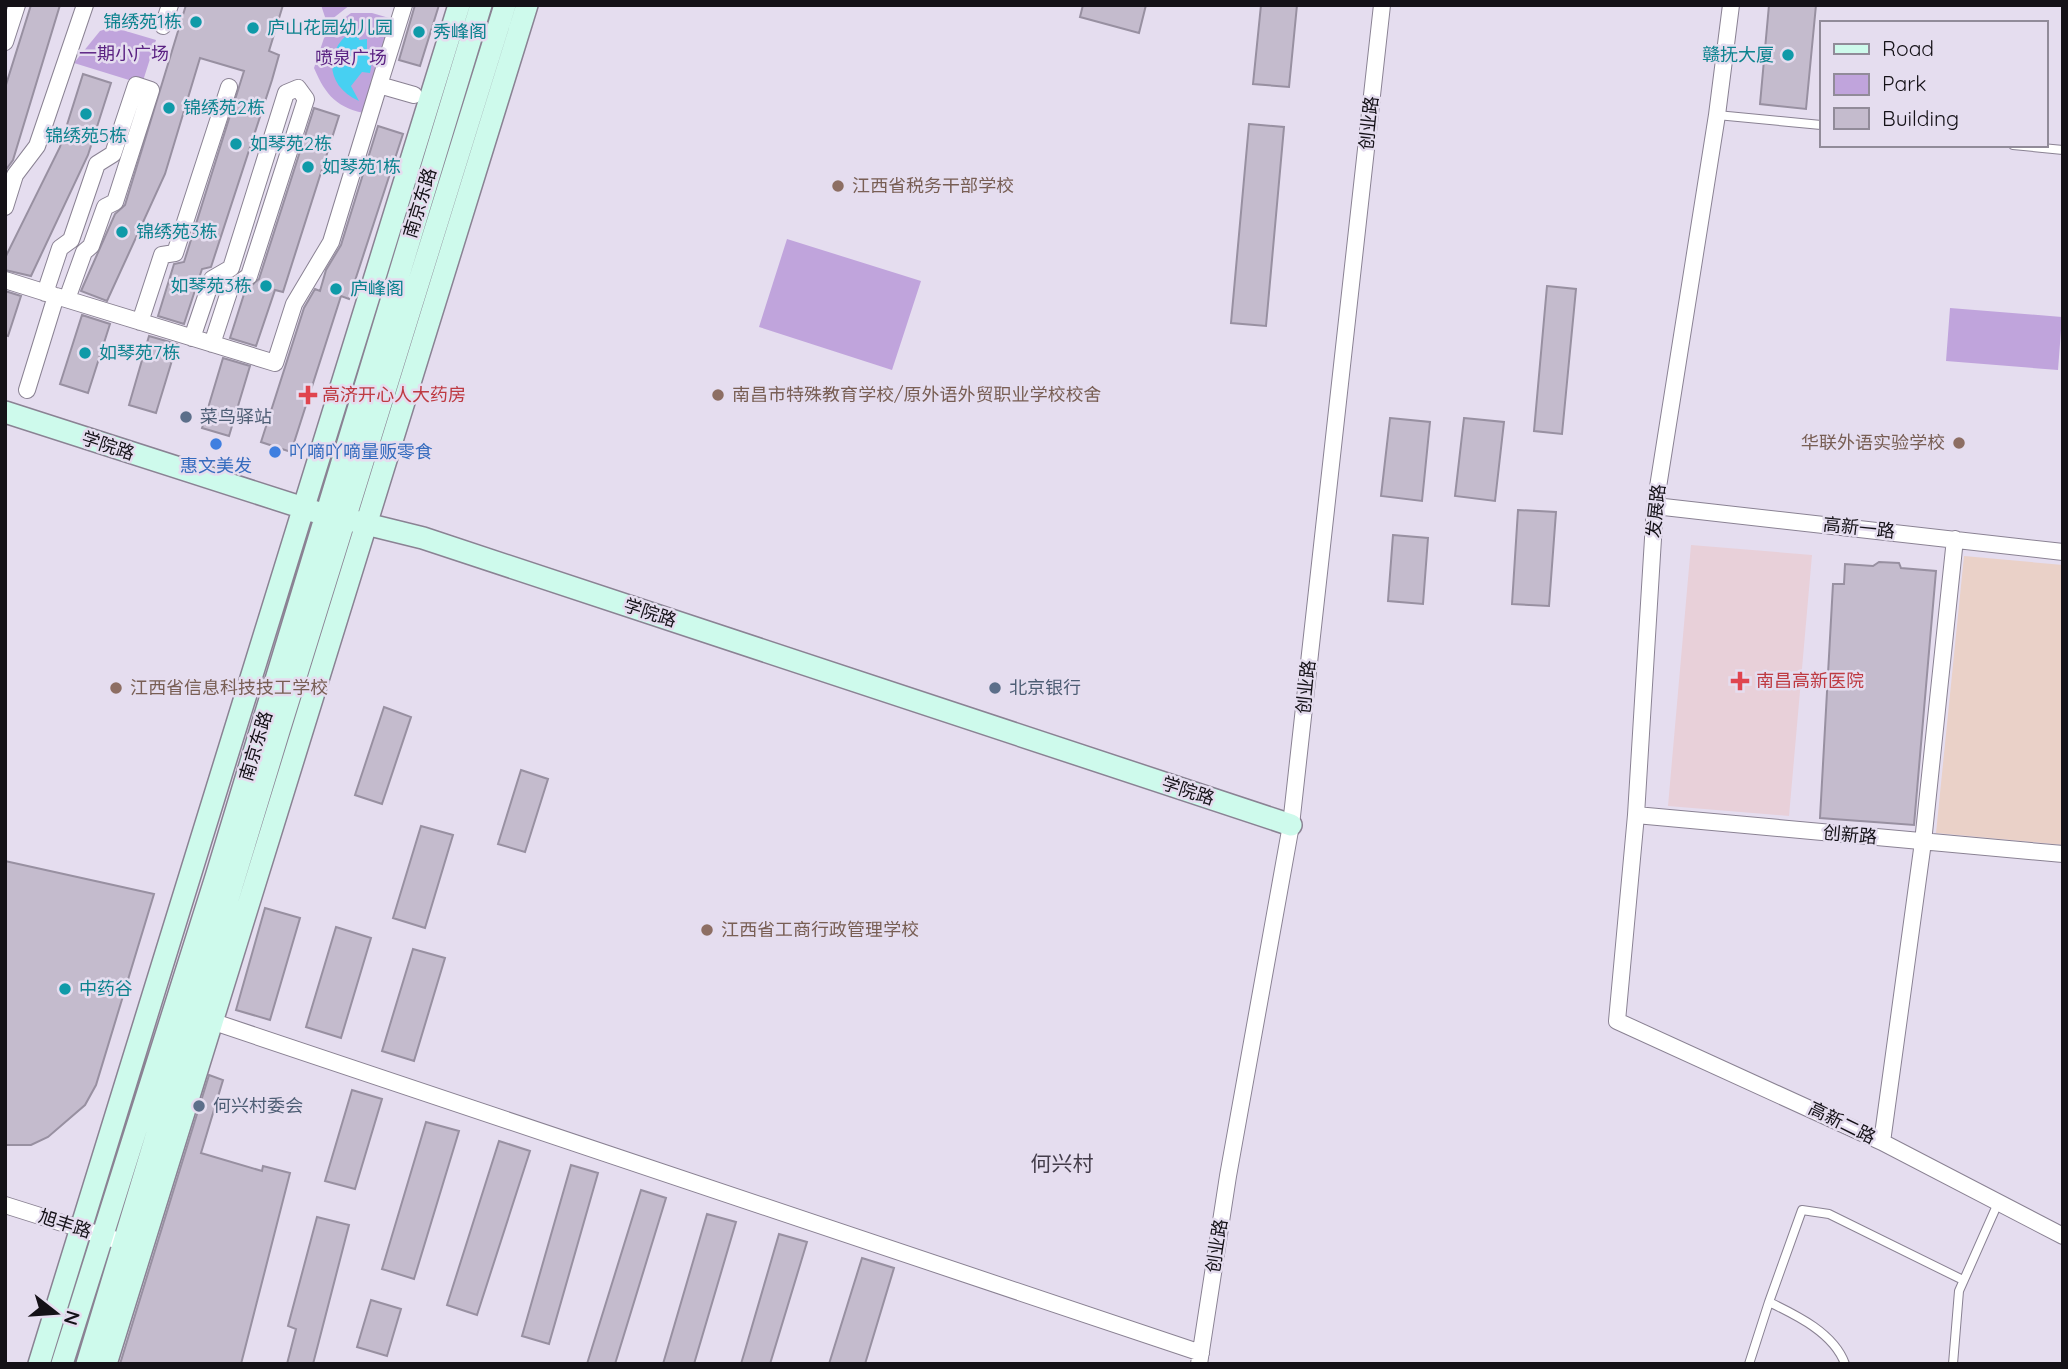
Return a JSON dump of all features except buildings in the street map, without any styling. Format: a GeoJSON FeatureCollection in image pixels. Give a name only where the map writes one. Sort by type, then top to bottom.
{"type":"FeatureCollection","features":[{"type":"Feature","properties":{"kind":"street"},"geometry":{"type":"LineString","coordinates":[[5,42],[17,5]]}},
{"type":"Feature","properties":{"kind":"street"},"geometry":{"type":"LineString","coordinates":[[5,207],[9,184],[37,146],[85,5]]}},
{"type":"Feature","properties":{"kind":"street"},"geometry":{"type":"LineString","coordinates":[[163,26],[170,5]]}},
{"type":"Feature","properties":{"kind":"street"},"geometry":{"type":"LineString","coordinates":[[5,280],[275,363],[294,304],[331,242],[404,5]]}},
{"type":"Feature","properties":{"kind":"street"},"geometry":{"type":"LineString","coordinates":[[39,1364],[459,5]]}},
{"type":"Feature","properties":{"kind":"street","name":"南京东路"},"geometry":{"type":"LineString","coordinates":[[87,1364],[124,1243],[203,1018],[335,517],[481,5]]}},
{"type":"Feature","properties":{"kind":"street","name":"南京东路"},"geometry":{"type":"LineString","coordinates":[[62,1364],[335,517],[505,5]]}},
{"type":"Feature","properties":{"kind":"street"},"geometry":{"type":"LineString","coordinates":[[106,1364],[203,1018],[366,524],[527,5]]}},
{"type":"Feature","properties":{"kind":"street","name":"创业路"},"geometry":{"type":"LineString","coordinates":[[1200,1358],[1228,1176],[1291,825],[1382,5]]}},
{"type":"Feature","properties":{"kind":"street","name":"发展路"},"geometry":{"type":"LineString","coordinates":[[1617,1021],[1636,815],[1655,506],[1717,115],[1731,5]]}},
{"type":"Feature","properties":{"kind":"street"},"geometry":{"type":"LineString","coordinates":[[27,390],[56,296],[60,248],[71,240],[97,164],[113,155],[136,85],[151,90],[115,202],[105,207],[92,246],[84,251],[56,296]]}},
{"type":"Feature","properties":{"kind":"street"},"geometry":{"type":"LineString","coordinates":[[379,85],[414,95]]}},
{"type":"Feature","properties":{"kind":"street"},"geometry":{"type":"LineString","coordinates":[[140,322],[162,255],[175,253],[229,87]]}},
{"type":"Feature","properties":{"kind":"street"},"geometry":{"type":"LineString","coordinates":[[192,338],[212,279],[231,268],[286,93],[298,88],[306,99],[249,276],[230,289],[212,344]]}},
{"type":"Feature","properties":{"kind":"street","name":"学院路"},"geometry":{"type":"LineString","coordinates":[[5,412],[303,509],[424,538],[1291,825]]}},
{"type":"Feature","properties":{"kind":"street","name":"高新一路"},"geometry":{"type":"LineString","coordinates":[[1655,506],[2063,552]]}},
{"type":"Feature","properties":{"kind":"street"},"geometry":{"type":"LineString","coordinates":[[1882,1142],[1923,842],[1955,539]]}},
{"type":"Feature","properties":{"kind":"street","name":"创新路"},"geometry":{"type":"LineString","coordinates":[[1636,815],[2063,854]]}},
{"type":"Feature","properties":{"kind":"street"},"geometry":{"type":"LineString","coordinates":[[203,1018],[1200,1358]]}},
{"type":"Feature","properties":{"kind":"street","name":"高新二路"},"geometry":{"type":"LineString","coordinates":[[1617,1021],[1882,1142],[2063,1236]]}},
{"type":"Feature","properties":{"kind":"street","name":"旭丰路"},"geometry":{"type":"LineString","coordinates":[[5,1205],[124,1243]]}},
{"type":"Feature","properties":{"kind":"lane"},"geometry":{"type":"LineString","coordinates":[[1717,115],[1820,125]]}},
{"type":"Feature","properties":{"kind":"lane"},"geometry":{"type":"LineString","coordinates":[[2033,147],[2063,150]]}},
{"type":"Feature","properties":{"kind":"lane"},"geometry":{"type":"LineString","coordinates":[[1953,1364],[1959,1291],[1998,1203]]}},
{"type":"Feature","properties":{"kind":"lane"},"geometry":{"type":"LineString","coordinates":[[1749,1364],[1802,1210],[1829,1214],[1963,1280]]}},
{"type":"Feature","properties":{"kind":"lane"},"geometry":{"type":"LineString","coordinates":[[1769,1302],[1803,1318],[1841,1352],[1845,1364]]}},
{"type":"Feature","properties":{"kind":"shaded area","name":"南昌高新医院"},"geometry":{"type":"Polygon","coordinates":[[[1691,545],[1812,555],[1789,816],[1668,806],[1691,545]]]}},
{"type":"Feature","properties":{"kind":"shaded area"},"geometry":{"type":"Polygon","coordinates":[[[1964,556],[2063,565],[2063,845],[1936,833],[1964,556]]]}},
{"type":"Feature","properties":{"kind":"green space"},"geometry":{"type":"Polygon","coordinates":[[[321,5],[350,5],[327,23],[321,5]]]}},
{"type":"Feature","properties":{"kind":"green space","name":"喷泉广场"},"geometry":{"type":"Polygon","coordinates":[[[351,13],[372,13],[396,20],[368,114],[348,108],[334,99],[323,86],[314,68],[326,32],[351,13]]]}},
{"type":"Feature","properties":{"kind":"green space","name":"一期小广场"},"geometry":{"type":"Polygon","coordinates":[[[112,27],[156,40],[142,84],[74,63],[100,31],[112,27]]]}},
{"type":"Feature","properties":{"kind":"green space"},"geometry":{"type":"Polygon","coordinates":[[[787,239],[921,281],[892,370],[759,327],[787,239]]]}},
{"type":"Feature","properties":{"kind":"green space"},"geometry":{"type":"Polygon","coordinates":[[[1950,308],[2062,317],[2058,370],[1946,361],[1950,308]]]}},
{"type":"Feature","properties":{"kind":"water"},"geometry":{"type":"Polygon","coordinates":[[[357,28],[359,40],[367,39],[367,53],[373,54],[370,73],[362,72],[351,86],[359,101],[339,85],[332,65],[338,45],[357,28]]]}},
{"type":"Feature","properties":{"kind":"place","name":"锦绣苑1栋"},"geometry":{"type":"Point","coordinates":[196,22]}},
{"type":"Feature","properties":{"kind":"place","name":"庐山花园幼儿园"},"geometry":{"type":"Point","coordinates":[253,28]}},
{"type":"Feature","properties":{"kind":"place","name":"秀峰阁"},"geometry":{"type":"Point","coordinates":[419,32]}},
{"type":"Feature","properties":{"kind":"place","name":"赣抚大厦"},"geometry":{"type":"Point","coordinates":[1788,55]}},
{"type":"Feature","properties":{"kind":"place","name":"锦绣苑2栋"},"geometry":{"type":"Point","coordinates":[169,108]}},
{"type":"Feature","properties":{"kind":"place","name":"锦绣苑5栋"},"geometry":{"type":"Point","coordinates":[86,114]}},
{"type":"Feature","properties":{"kind":"place","name":"如琴苑2栋"},"geometry":{"type":"Point","coordinates":[236,144]}},
{"type":"Feature","properties":{"kind":"place","name":"如琴苑1栋"},"geometry":{"type":"Point","coordinates":[308,167]}},
{"type":"Feature","properties":{"kind":"place","name":"江西省税务干部学校"},"geometry":{"type":"Point","coordinates":[838,186]}},
{"type":"Feature","properties":{"kind":"place","name":"锦绣苑3栋"},"geometry":{"type":"Point","coordinates":[122,232]}},
{"type":"Feature","properties":{"kind":"place","name":"如琴苑3栋"},"geometry":{"type":"Point","coordinates":[266,286]}},
{"type":"Feature","properties":{"kind":"place","name":"庐峰阁"},"geometry":{"type":"Point","coordinates":[336,289]}},
{"type":"Feature","properties":{"kind":"place","name":"如琴苑7栋"},"geometry":{"type":"Point","coordinates":[85,353]}},
{"type":"Feature","properties":{"kind":"place","name":"高济开心人大药房"},"geometry":{"type":"Point","coordinates":[308,395]}},
{"type":"Feature","properties":{"kind":"place","name":"南昌市特殊教育学校/原外语外贸职业学校校舍"},"geometry":{"type":"Point","coordinates":[718,395]}},
{"type":"Feature","properties":{"kind":"place","name":"菜鸟驿站"},"geometry":{"type":"Point","coordinates":[186,417]}},
{"type":"Feature","properties":{"kind":"place","name":"华联外语实验学校"},"geometry":{"type":"Point","coordinates":[1959,443]}},
{"type":"Feature","properties":{"kind":"place","name":"惠文美发"},"geometry":{"type":"Point","coordinates":[216,444]}},
{"type":"Feature","properties":{"kind":"place","name":"吖嘀吖嘀量贩零食"},"geometry":{"type":"Point","coordinates":[275,452]}},
{"type":"Feature","properties":{"kind":"place","name":"南昌高新医院"},"geometry":{"type":"Point","coordinates":[1740,681]}},
{"type":"Feature","properties":{"kind":"place","name":"江西省信息科技技工学校"},"geometry":{"type":"Point","coordinates":[116,688]}},
{"type":"Feature","properties":{"kind":"place","name":"北京银行"},"geometry":{"type":"Point","coordinates":[995,688]}},
{"type":"Feature","properties":{"kind":"place","name":"江西省工商行政管理学校"},"geometry":{"type":"Point","coordinates":[707,930]}},
{"type":"Feature","properties":{"kind":"place","name":"中药谷"},"geometry":{"type":"Point","coordinates":[65,989]}},
{"type":"Feature","properties":{"kind":"place","name":"何兴村委会"},"geometry":{"type":"Point","coordinates":[199,1106]}},
{"type":"Feature","properties":{"kind":"district","name":"何兴村"},"geometry":{"type":"Point","coordinates":[1062,1164]}}]}
